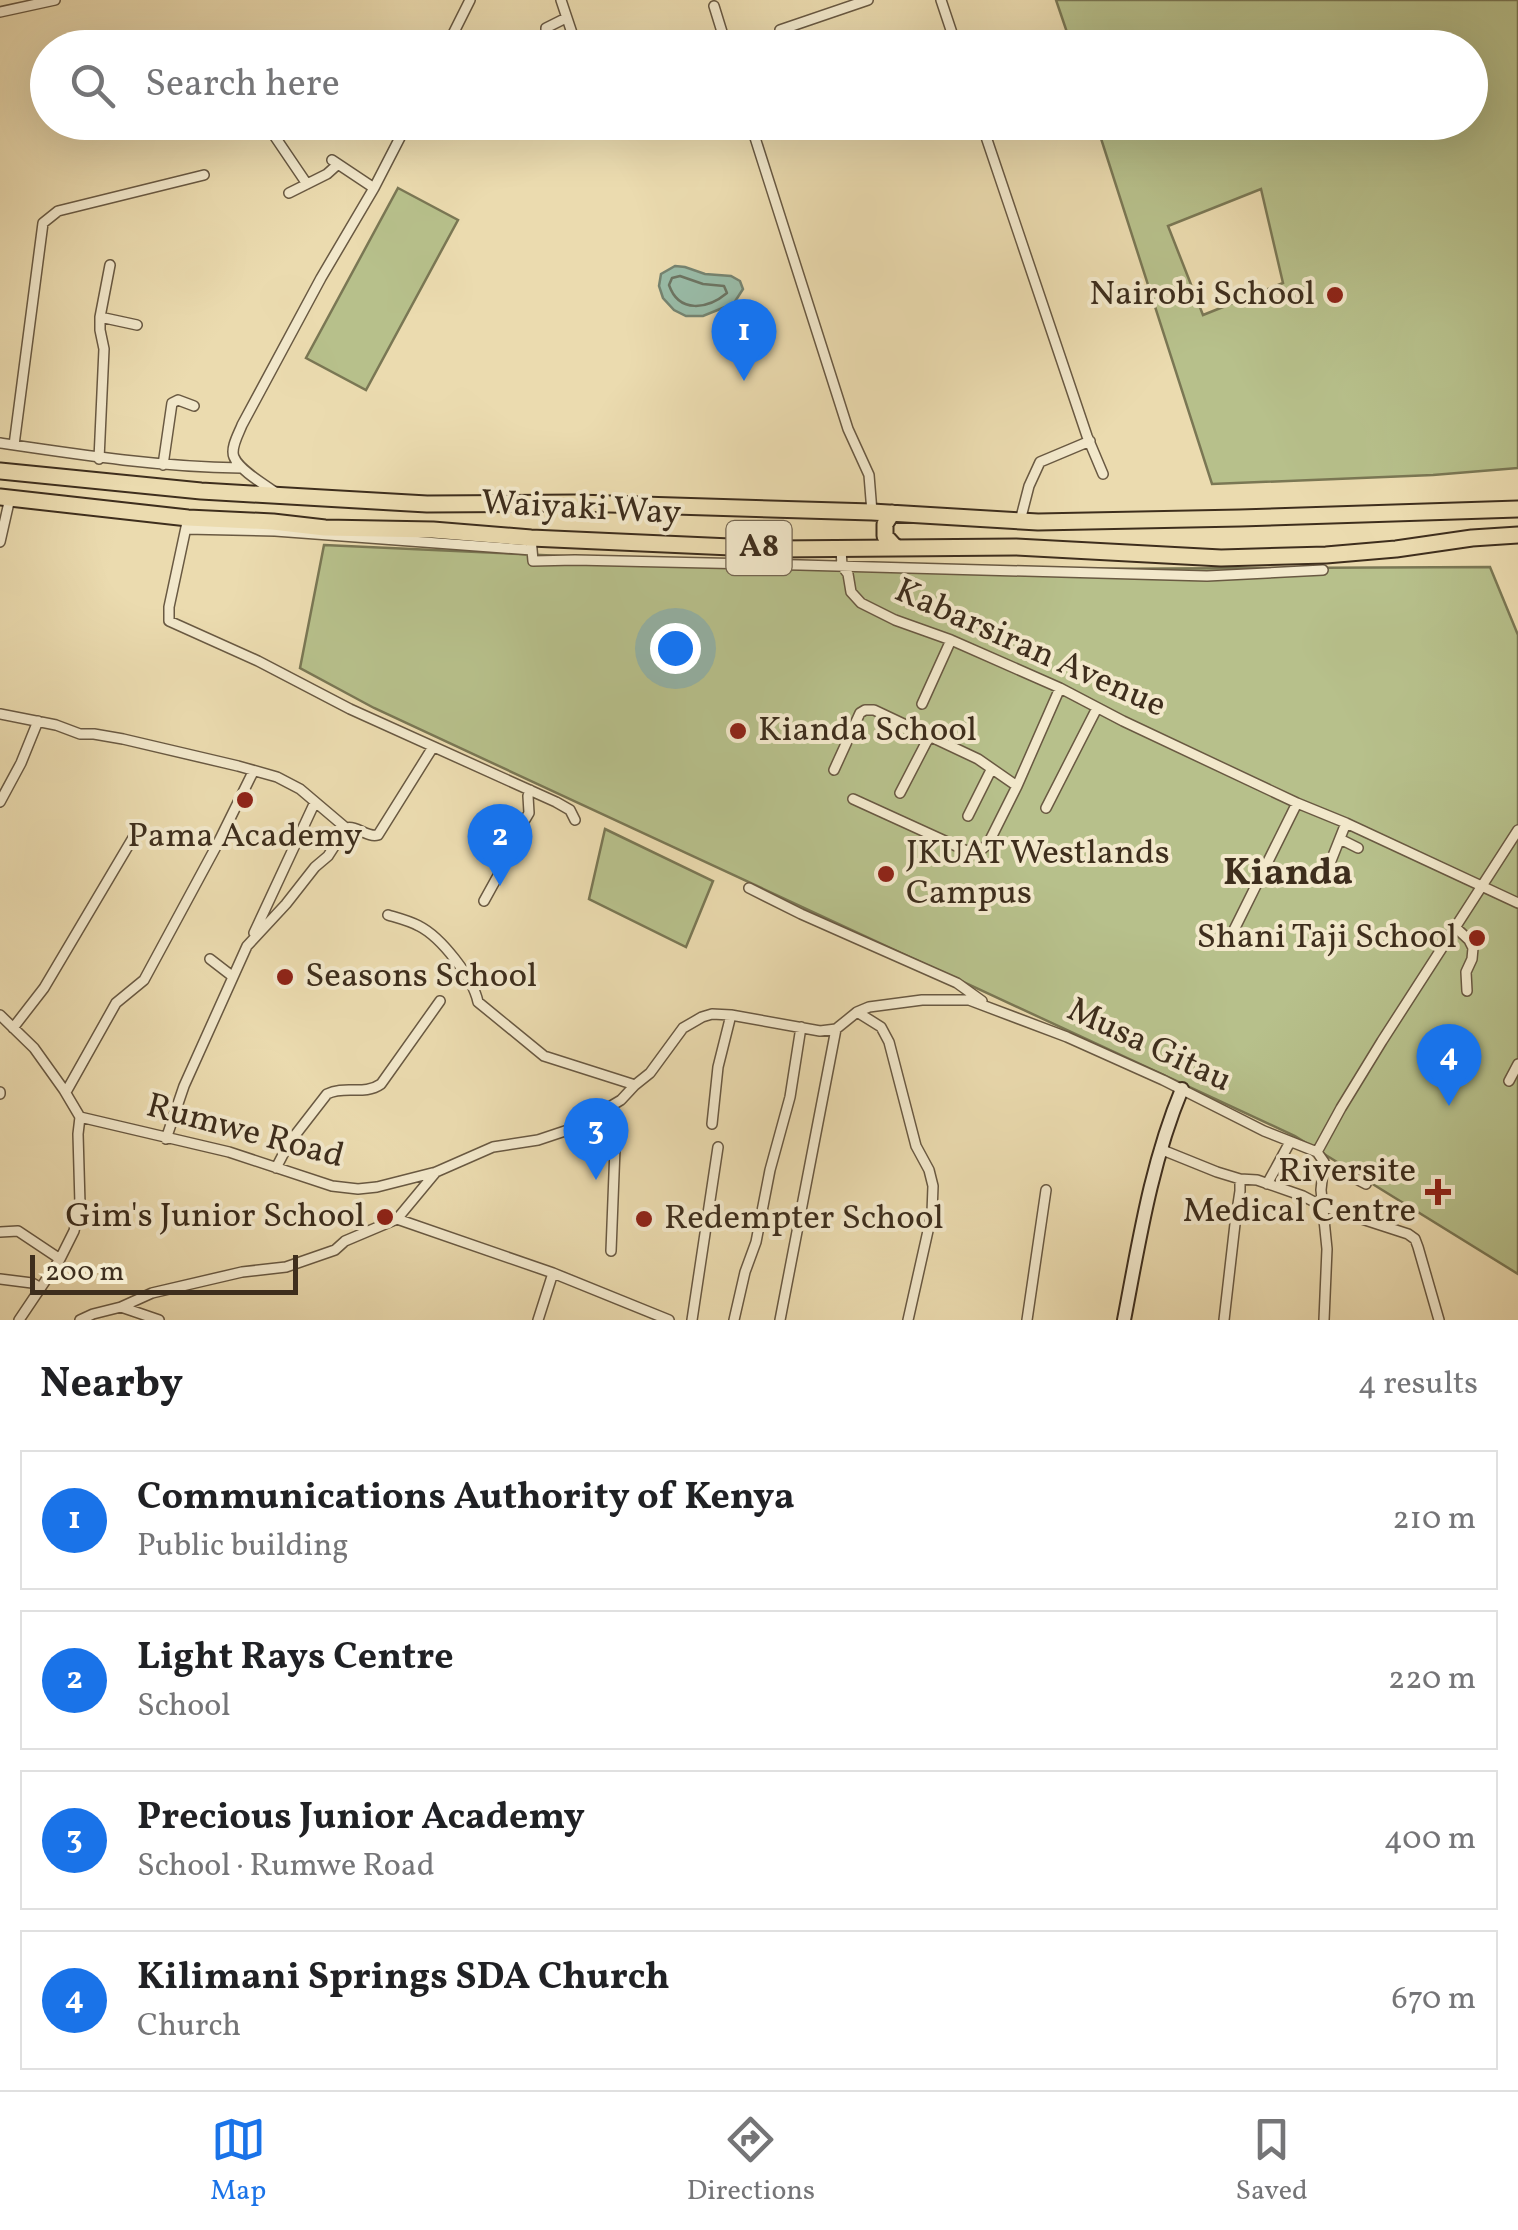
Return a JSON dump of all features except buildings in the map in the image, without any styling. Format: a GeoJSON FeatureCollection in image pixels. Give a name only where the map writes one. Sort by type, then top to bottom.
{"type":"FeatureCollection","features":[{"type":"Feature","properties":{"kind":"highway","name":"Waiyaki Way"},"geometry":{"type":"LineString","coordinates":[[0,471],[200,491],[427,504],[577,503],[1024,521],[1518,509]]}},
{"type":"Feature","properties":{"kind":"highway","name":"Waiyaki Way"},"geometry":{"type":"LineString","coordinates":[[5,498],[187,523],[273,522],[326,528],[432,530],[532,544],[775,549],[1027,548],[1238,557],[1326,555],[1518,535]]}},
{"type":"Feature","properties":{"kind":"highway"},"geometry":{"type":"LineString","coordinates":[[892,513],[885,524],[885,536],[896,548]]}},
{"type":"Feature","properties":{"kind":"highway"},"geometry":{"type":"LineString","coordinates":[[1024,521],[1019,536],[1027,548]]}},
{"type":"Feature","properties":{"kind":"street"},"geometry":{"type":"LineString","coordinates":[[0,12],[55,0]]}},
{"type":"Feature","properties":{"kind":"street"},"geometry":{"type":"LineString","coordinates":[[455,30],[470,0]]}},
{"type":"Feature","properties":{"kind":"street"},"geometry":{"type":"LineString","coordinates":[[561,0],[570,30]]}},
{"type":"Feature","properties":{"kind":"street"},"geometry":{"type":"LineString","coordinates":[[780,30],[868,0]]}},
{"type":"Feature","properties":{"kind":"street"},"geometry":{"type":"LineString","coordinates":[[941,0],[951,30]]}},
{"type":"Feature","properties":{"kind":"street"},"geometry":{"type":"LineString","coordinates":[[714,6],[721,30]]}},
{"type":"Feature","properties":{"kind":"street"},"geometry":{"type":"LineString","coordinates":[[546,30],[566,18]]}},
{"type":"Feature","properties":{"kind":"street"},"geometry":{"type":"LineString","coordinates":[[277,140],[308,184]]}},
{"type":"Feature","properties":{"kind":"street"},"geometry":{"type":"LineString","coordinates":[[278,494],[241,468],[233,456],[242,424],[399,140]]}},
{"type":"Feature","properties":{"kind":"street"},"geometry":{"type":"LineString","coordinates":[[756,140],[848,429],[869,475],[872,512]]}},
{"type":"Feature","properties":{"kind":"street"},"geometry":{"type":"LineString","coordinates":[[988,140],[1104,474]]}},
{"type":"Feature","properties":{"kind":"street"},"geometry":{"type":"LineString","coordinates":[[289,193],[327,174],[334,162],[374,188]]}},
{"type":"Feature","properties":{"kind":"street"},"geometry":{"type":"LineString","coordinates":[[14,445],[44,223],[58,211],[204,175]]}},
{"type":"Feature","properties":{"kind":"street"},"geometry":{"type":"LineString","coordinates":[[99,459],[104,348],[100,317],[110,265]]}},
{"type":"Feature","properties":{"kind":"street"},"geometry":{"type":"LineString","coordinates":[[100,317],[137,325]]}},
{"type":"Feature","properties":{"kind":"street"},"geometry":{"type":"LineString","coordinates":[[164,466],[173,401],[194,406]]}},
{"type":"Feature","properties":{"kind":"street"},"geometry":{"type":"LineString","coordinates":[[1024,521],[1029,486],[1040,462],[1090,441]]}},
{"type":"Feature","properties":{"kind":"street"},"geometry":{"type":"LineString","coordinates":[[0,443],[164,466],[241,468]]}},
{"type":"Feature","properties":{"kind":"street"},"geometry":{"type":"LineString","coordinates":[[0,542],[5,498]]}},
{"type":"Feature","properties":{"kind":"street"},"geometry":{"type":"LineString","coordinates":[[187,523],[169,607],[170,621],[350,709],[530,790],[570,810],[575,820]]}},
{"type":"Feature","properties":{"kind":"street"},"geometry":{"type":"LineString","coordinates":[[532,544],[533,562],[1207,576],[1323,570]]}},
{"type":"Feature","properties":{"kind":"street"},"geometry":{"type":"LineString","coordinates":[[842,548],[842,566]]}},
{"type":"Feature","properties":{"kind":"street","name":"Kabarsiran Avenue"},"geometry":{"type":"LineString","coordinates":[[842,566],[860,604],[1060,688],[1297,804],[1518,903]]}},
{"type":"Feature","properties":{"kind":"street"},"geometry":{"type":"LineString","coordinates":[[922,704],[951,640]]}},
{"type":"Feature","properties":{"kind":"street"},"geometry":{"type":"LineString","coordinates":[[853,800],[974,852],[982,850],[1017,786],[1060,688]]}},
{"type":"Feature","properties":{"kind":"street"},"geometry":{"type":"LineString","coordinates":[[1046,808],[1097,708]]}},
{"type":"Feature","properties":{"kind":"street"},"geometry":{"type":"LineString","coordinates":[[834,770],[857,719],[865,710],[874,710],[978,760],[1017,786]]}},
{"type":"Feature","properties":{"kind":"street"},"geometry":{"type":"LineString","coordinates":[[0,714],[238,766],[300,789],[346,828]]}},
{"type":"Feature","properties":{"kind":"street"},"geometry":{"type":"LineString","coordinates":[[0,802],[38,722]]}},
{"type":"Feature","properties":{"kind":"street"},"geometry":{"type":"LineString","coordinates":[[900,793],[929,738]]}},
{"type":"Feature","properties":{"kind":"street"},"geometry":{"type":"LineString","coordinates":[[251,940],[328,856],[346,828],[378,835],[434,747]]}},
{"type":"Feature","properties":{"kind":"street"},"geometry":{"type":"LineString","coordinates":[[968,816],[992,770]]}},
{"type":"Feature","properties":{"kind":"street"},"geometry":{"type":"LineString","coordinates":[[66,1092],[116,1003],[144,980],[253,772]]}},
{"type":"Feature","properties":{"kind":"street"},"geometry":{"type":"LineString","coordinates":[[484,901],[529,813],[530,790]]}},
{"type":"Feature","properties":{"kind":"street"},"geometry":{"type":"LineString","coordinates":[[166,1138],[232,976],[315,802]]}},
{"type":"Feature","properties":{"kind":"street"},"geometry":{"type":"LineString","coordinates":[[1228,942],[1297,804]]}},
{"type":"Feature","properties":{"kind":"street"},"geometry":{"type":"LineString","coordinates":[[1323,880],[1346,823]]}},
{"type":"Feature","properties":{"kind":"street"},"geometry":{"type":"LineString","coordinates":[[14,1028],[44,988],[140,826]]}},
{"type":"Feature","properties":{"kind":"street"},"geometry":{"type":"LineString","coordinates":[[1324,1320],[1324,1162],[1318,1152],[1341,1108],[1518,830]]}},
{"type":"Feature","properties":{"kind":"street"},"geometry":{"type":"LineString","coordinates":[[1340,840],[1358,848]]}},
{"type":"Feature","properties":{"kind":"street"},"geometry":{"type":"LineString","coordinates":[[749,888],[957,982],[988,1006]]}},
{"type":"Feature","properties":{"kind":"street"},"geometry":{"type":"LineString","coordinates":[[388,915],[421,926],[431,934],[466,974],[478,1002],[544,1056],[634,1085],[650,1073],[683,1028],[712,1014],[820,1031],[836,1028],[780,1320]]}},
{"type":"Feature","properties":{"kind":"street"},"geometry":{"type":"LineString","coordinates":[[1455,927],[1473,948],[1466,972],[1468,990]]}},
{"type":"Feature","properties":{"kind":"street"},"geometry":{"type":"LineString","coordinates":[[210,959],[232,976]]}},
{"type":"Feature","properties":{"kind":"street"},"geometry":{"type":"LineString","coordinates":[[276,1168],[289,1143],[327,1094],[336,1089],[368,1090],[381,1084],[440,1000]]}},
{"type":"Feature","properties":{"kind":"street","name":"Musa Gitau"},"geometry":{"type":"LineString","coordinates":[[836,1028],[857,1012],[890,1003],[969,1000],[1067,1037],[1264,1131],[1318,1152]]}},
{"type":"Feature","properties":{"kind":"street"},"geometry":{"type":"LineString","coordinates":[[857,1012],[881,1026],[888,1042],[916,1146],[933,1186],[932,1213],[908,1320]]}},
{"type":"Feature","properties":{"kind":"street"},"geometry":{"type":"LineString","coordinates":[[712,1124],[718,1066],[731,1015]]}},
{"type":"Feature","properties":{"kind":"street"},"geometry":{"type":"LineString","coordinates":[[0,1016],[34,1048],[80,1117],[80,1204],[74,1231],[19,1320]]}},
{"type":"Feature","properties":{"kind":"street"},"geometry":{"type":"LineString","coordinates":[[734,1320],[790,1097],[801,1027]]}},
{"type":"Feature","properties":{"kind":"street"},"geometry":{"type":"LineString","coordinates":[[1509,1081],[1518,1064]]}},
{"type":"Feature","properties":{"kind":"street","name":"Rumwe Road"},"geometry":{"type":"LineString","coordinates":[[80,1117],[230,1152],[332,1186],[378,1188],[436,1172],[493,1147],[564,1132],[610,1108],[634,1085]]}},
{"type":"Feature","properties":{"kind":"street"},"geometry":{"type":"LineString","coordinates":[[1124,1320],[1139,1233],[1160,1149],[1182,1089]]}},
{"type":"Feature","properties":{"kind":"street"},"geometry":{"type":"LineString","coordinates":[[610,1108],[616,1148],[611,1252]]}},
{"type":"Feature","properties":{"kind":"street"},"geometry":{"type":"LineString","coordinates":[[1267,1184],[1290,1142]]}},
{"type":"Feature","properties":{"kind":"street"},"geometry":{"type":"LineString","coordinates":[[692,1320],[718,1147]]}},
{"type":"Feature","properties":{"kind":"street"},"geometry":{"type":"LineString","coordinates":[[1160,1149],[1240,1179],[1257,1180],[1303,1196],[1414,1239],[1439,1320]]}},
{"type":"Feature","properties":{"kind":"street"},"geometry":{"type":"LineString","coordinates":[[1324,1167],[1366,1184]]}},
{"type":"Feature","properties":{"kind":"street"},"geometry":{"type":"LineString","coordinates":[[80,1320],[152,1292],[204,1279],[286,1267],[336,1250],[344,1240],[397,1219],[436,1172]]}},
{"type":"Feature","properties":{"kind":"street"},"geometry":{"type":"LineString","coordinates":[[1224,1320],[1240,1179]]}},
{"type":"Feature","properties":{"kind":"street"},"geometry":{"type":"LineString","coordinates":[[1027,1320],[1046,1190]]}},
{"type":"Feature","properties":{"kind":"street"},"geometry":{"type":"LineString","coordinates":[[397,1219],[553,1273],[669,1320]]}},
{"type":"Feature","properties":{"kind":"street"},"geometry":{"type":"LineString","coordinates":[[0,1232],[18,1232],[60,1259]]}},
{"type":"Feature","properties":{"kind":"street"},"geometry":{"type":"LineString","coordinates":[[538,1320],[553,1273]]}},
{"type":"Feature","properties":{"kind":"street"},"geometry":{"type":"LineString","coordinates":[[0,1279],[32,1282],[39,1288]]}},
{"type":"Feature","properties":{"kind":"street"},"geometry":{"type":"LineString","coordinates":[[121,1307],[159,1320]]}},
{"type":"Feature","properties":{"kind":"green space","name":"Nairobi School"},"geometry":{"type":"Polygon","coordinates":[[[1056,0],[1518,0],[1518,468],[1212,484],[1101,140],[1488,140],[1488,30],[1066,30],[1056,0]],[[1261,189],[1168,226],[1203,315],[1283,283],[1261,189]]]}},
{"type":"Feature","properties":{"kind":"green space"},"geometry":{"type":"Polygon","coordinates":[[[398,188],[458,220],[366,390],[306,358],[398,188]]]}},
{"type":"Feature","properties":{"kind":"green space"},"geometry":{"type":"Polygon","coordinates":[[[324,545],[867,570],[1490,567],[1518,635],[1518,1274],[1295,1136],[374,708],[300,668],[324,545]]]}},
{"type":"Feature","properties":{"kind":"green space"},"geometry":{"type":"Polygon","coordinates":[[[605,829],[713,881],[686,947],[589,899],[605,829]]]}},
{"type":"Feature","properties":{"kind":"water"},"geometry":{"type":"Polygon","coordinates":[[[675,266],[731,276],[740,281],[743,289],[734,303],[703,316],[686,316],[663,298],[659,286],[661,274],[675,266]]]}},
{"type":"Feature","properties":{"kind":"place","name":"Nairobi School"},"geometry":{"type":"Point","coordinates":[1335,295]}},
{"type":"Feature","properties":{"kind":"place","name":"Communications Authority of Kenya"},"geometry":{"type":"Point","coordinates":[744,381]}},
{"type":"Feature","properties":{"kind":"place","name":"Kianda School"},"geometry":{"type":"Point","coordinates":[738,731]}},
{"type":"Feature","properties":{"kind":"place","name":"Pama Academy"},"geometry":{"type":"Point","coordinates":[245,800]}},
{"type":"Feature","properties":{"kind":"place","name":"JKUAT Westlands Campus"},"geometry":{"type":"Point","coordinates":[886,874]}},
{"type":"Feature","properties":{"kind":"place","name":"Light Rays Centre"},"geometry":{"type":"Point","coordinates":[500,886]}},
{"type":"Feature","properties":{"kind":"place","name":"Shani Taji School"},"geometry":{"type":"Point","coordinates":[1477,938]}},
{"type":"Feature","properties":{"kind":"place","name":"Seasons School"},"geometry":{"type":"Point","coordinates":[285,977]}},
{"type":"Feature","properties":{"kind":"place","name":"Kilimani Springs SDA Church"},"geometry":{"type":"Point","coordinates":[1449,1106]}},
{"type":"Feature","properties":{"kind":"place","name":"Precious Junior Academy"},"geometry":{"type":"Point","coordinates":[596,1180]}},
{"type":"Feature","properties":{"kind":"place","name":"Riversite Medical Centre"},"geometry":{"type":"Point","coordinates":[1438,1192]}},
{"type":"Feature","properties":{"kind":"place","name":"Gim's Junior School"},"geometry":{"type":"Point","coordinates":[385,1217]}},
{"type":"Feature","properties":{"kind":"place","name":"Redempter School"},"geometry":{"type":"Point","coordinates":[644,1219]}},
{"type":"Feature","properties":{"kind":"district","name":"Kianda"},"geometry":{"type":"Point","coordinates":[1288,874]}}]}
